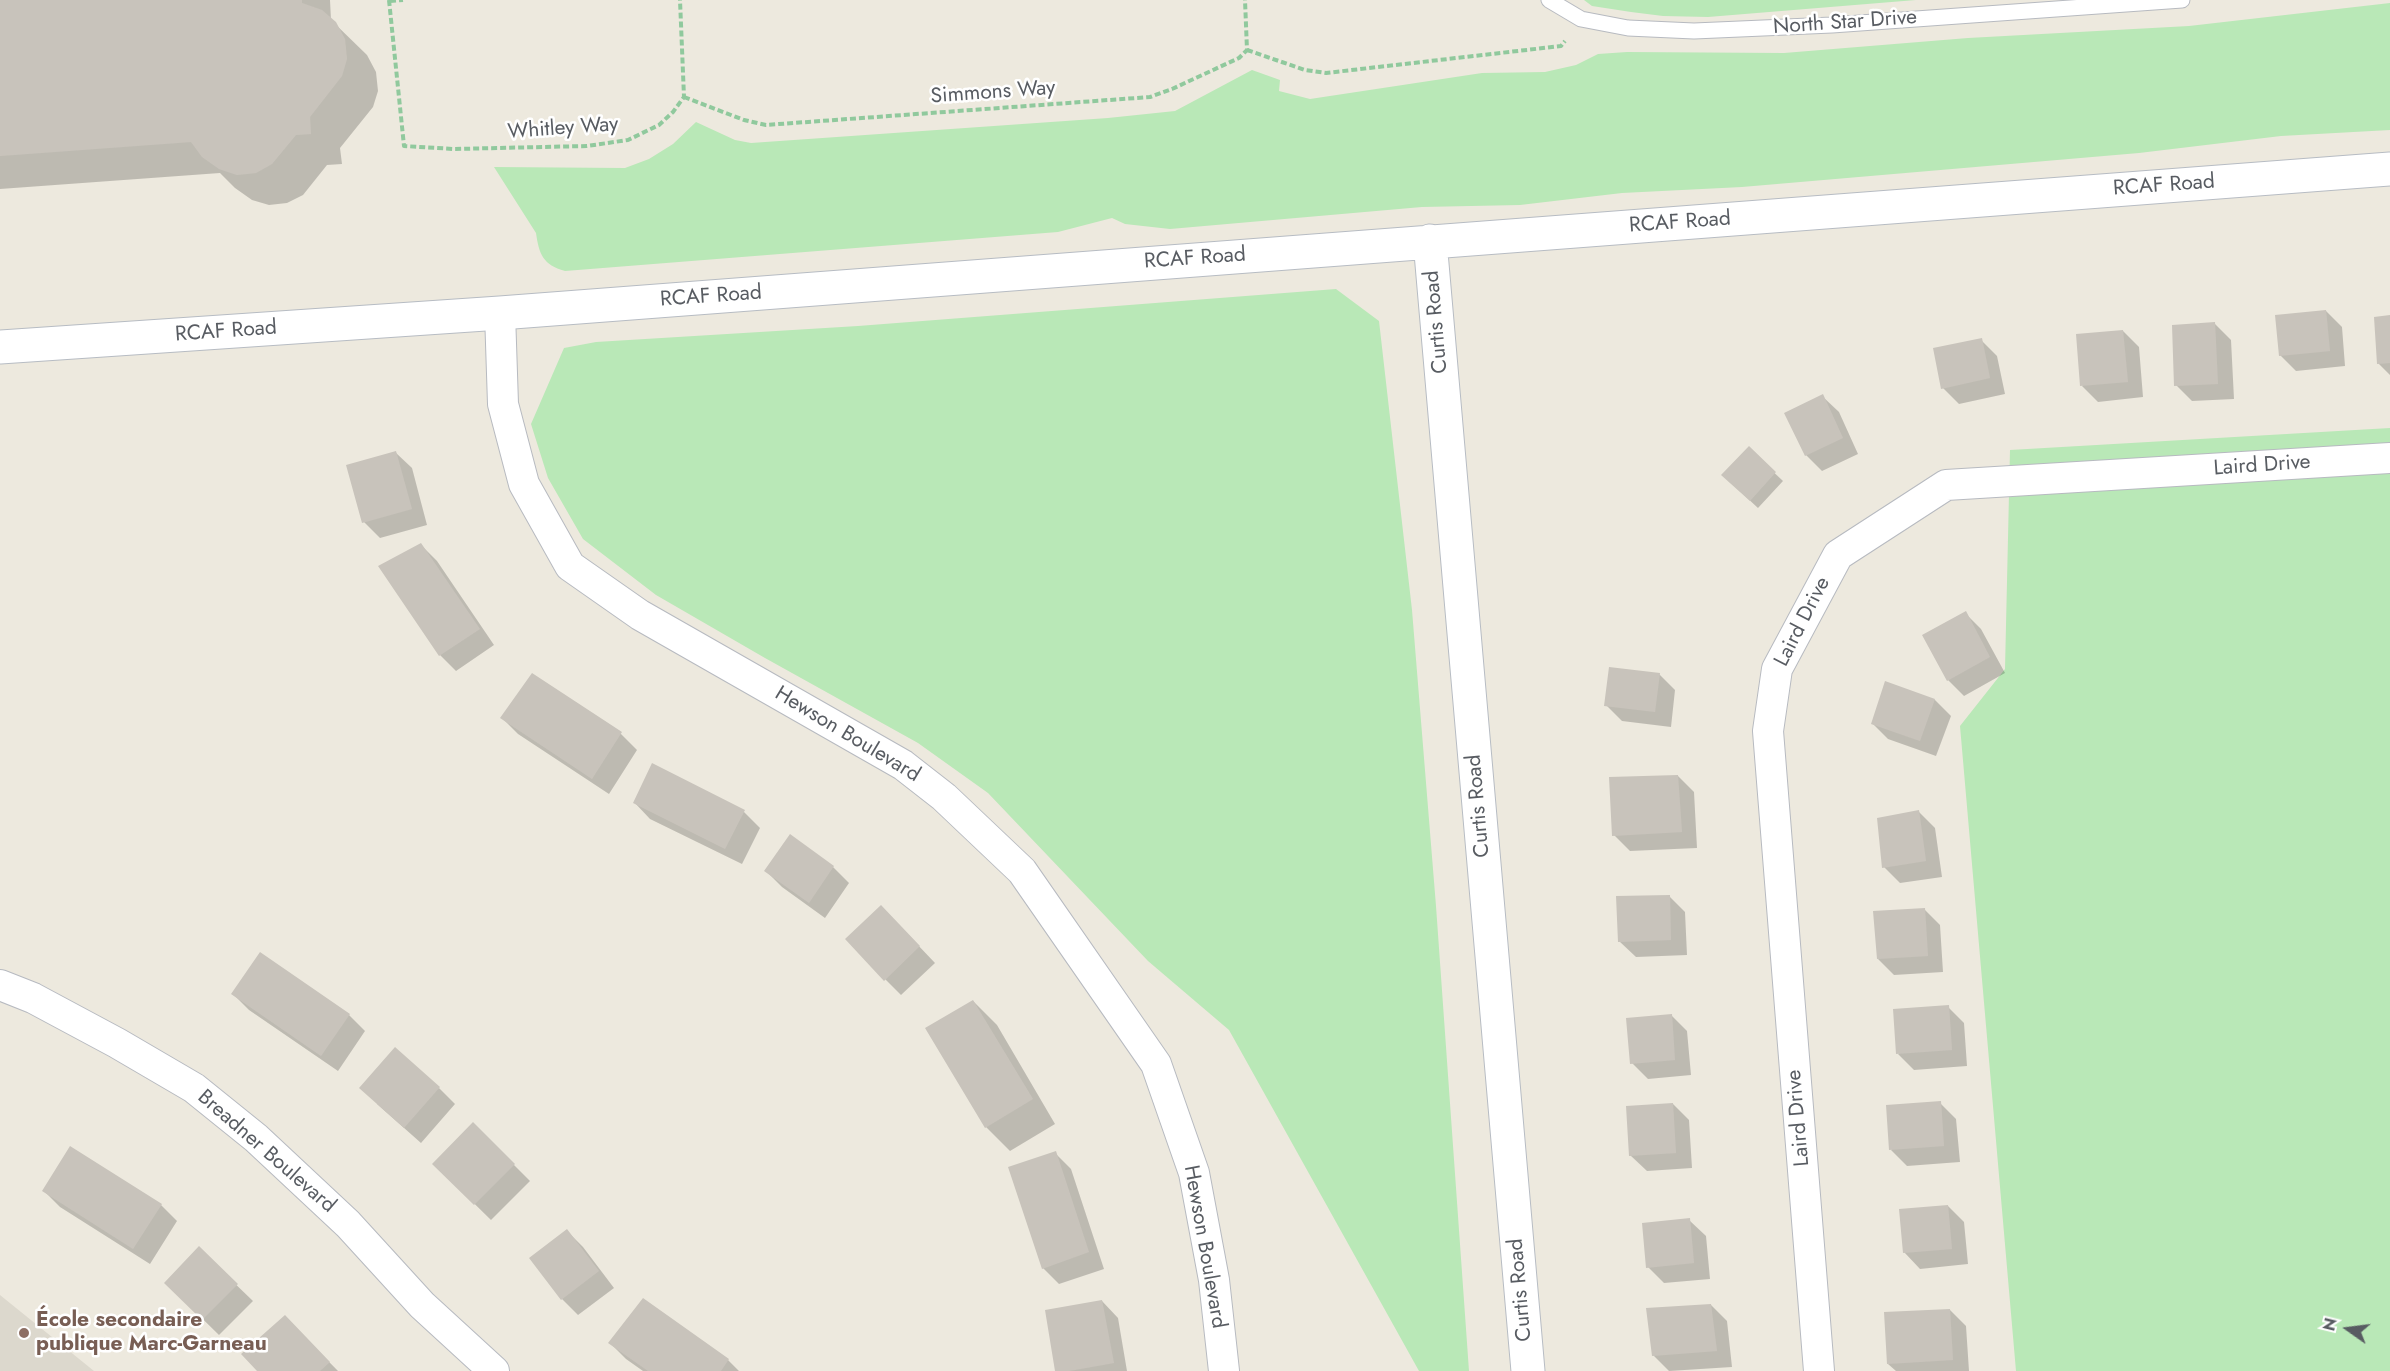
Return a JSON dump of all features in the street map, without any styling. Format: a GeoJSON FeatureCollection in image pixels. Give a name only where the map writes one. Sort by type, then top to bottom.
{"type":"FeatureCollection","features":[{"type":"Feature","properties":{"kind":"main road","name":"RCAF Road"},"geometry":{"type":"LineString","coordinates":[[0,347],[500,313],[2390,169]]}},
{"type":"Feature","properties":{"kind":"main road","name":"Curtis Road"},"geometry":{"type":"LineString","coordinates":[[1430,241],[1528,1371]]}},
{"type":"Feature","properties":{"kind":"street","name":"Hewson Boulevard"},"geometry":{"type":"LineString","coordinates":[[500,313],[503,404],[524,484],[570,567],[640,615],[903,765],[944,798],[1023,871],[1156,1064],[1194,1173],[1214,1280],[1224,1371]]}},
{"type":"Feature","properties":{"kind":"street","name":"Laird Drive"},"geometry":{"type":"LineString","coordinates":[[1819,1371],[1768,731],[1777,669],[1838,555],[1946,485],[2390,458]]}},
{"type":"Feature","properties":{"kind":"street","name":"Breadner Boulevard"},"geometry":{"type":"LineString","coordinates":[[0,985],[33,998],[96,1031],[194,1088],[256,1138],[348,1224],[422,1305],[494,1371]]}},
{"type":"Feature","properties":{"kind":"lane","name":"North Star Drive"},"geometry":{"type":"LineString","coordinates":[[1549,0],[1581,19],[1628,28],[1694,31],[1832,26],[2182,0]]}},
{"type":"Feature","properties":{"kind":"path"},"geometry":{"type":"LineString","coordinates":[[389,0],[403,0]]}},
{"type":"Feature","properties":{"kind":"path","name":"Whitley Way"},"geometry":{"type":"LineString","coordinates":[[389,0],[404,146],[454,150],[587,146],[628,140],[659,125],[674,112],[684,97]]}},
{"type":"Feature","properties":{"kind":"path"},"geometry":{"type":"LineString","coordinates":[[680,0],[684,97]]}},
{"type":"Feature","properties":{"kind":"path"},"geometry":{"type":"LineString","coordinates":[[1245,0],[1247,50],[1305,70],[1326,73],[1561,46],[1581,19]]}},
{"type":"Feature","properties":{"kind":"path","name":"Simmons Way"},"geometry":{"type":"LineString","coordinates":[[684,97],[744,120],[766,125],[1150,97],[1239,58],[1247,50]]}},
{"type":"Feature","properties":{"kind":"shaded area","name":"École secondaire publique Marc-Garneau"},"geometry":{"type":"Polygon","coordinates":[[[0,1295],[94,1371],[0,1371],[0,1295]]]}},
{"type":"Feature","properties":{"kind":"green space"},"geometry":{"type":"Polygon","coordinates":[[[1584,0],[1916,0],[1708,17],[1663,16],[1631,12],[1592,6],[1584,0]]]}},
{"type":"Feature","properties":{"kind":"green space"},"geometry":{"type":"Polygon","coordinates":[[[2390,3],[2390,130],[2281,136],[2139,153],[1742,187],[1622,193],[1520,205],[1422,207],[1170,229],[1125,224],[1112,218],[1058,232],[565,271],[558,269],[543,258],[536,233],[494,167],[625,168],[649,159],[673,144],[696,122],[735,140],[751,143],[1108,118],[1175,111],[1252,70],[1280,80],[1279,91],[1310,99],[1482,73],[1545,72],[1576,65],[1598,54],[1627,52],[1784,53],[1968,38],[2189,26],[2390,3]]]}},
{"type":"Feature","properties":{"kind":"green space"},"geometry":{"type":"Polygon","coordinates":[[[1336,289],[1379,321],[1412,610],[1436,906],[1469,1371],[1419,1371],[1229,1030],[1148,961],[988,793],[918,743],[656,595],[583,539],[548,478],[531,424],[564,348],[596,342],[858,326],[1336,289]]]}},
{"type":"Feature","properties":{"kind":"green space"},"geometry":{"type":"Polygon","coordinates":[[[2390,428],[2390,1371],[2016,1371],[1960,726],[2005,669],[2010,450],[2390,428]]]}},
{"type":"Feature","properties":{"kind":"building"},"geometry":{"type":"Polygon","coordinates":[[[0,0],[302,0],[302,3],[322,10],[336,22],[345,39],[347,59],[342,76],[310,117],[311,134],[296,135],[272,164],[256,173],[237,175],[219,169],[202,157],[191,142],[0,156],[0,0]]]}},
{"type":"Feature","properties":{"kind":"building"},"geometry":{"type":"Polygon","coordinates":[[[2326,310],[2330,351],[2279,356],[2275,315],[2326,310]]]}},
{"type":"Feature","properties":{"kind":"building"},"geometry":{"type":"Polygon","coordinates":[[[2390,315],[2390,363],[2377,364],[2374,317],[2390,315]]]}},
{"type":"Feature","properties":{"kind":"building"},"geometry":{"type":"Polygon","coordinates":[[[2215,322],[2218,384],[2174,386],[2172,325],[2215,322]]]}},
{"type":"Feature","properties":{"kind":"building"},"geometry":{"type":"Polygon","coordinates":[[[2123,330],[2128,382],[2080,386],[2076,334],[2123,330]]]}},
{"type":"Feature","properties":{"kind":"building"},"geometry":{"type":"Polygon","coordinates":[[[1982,338],[1990,378],[1941,389],[1933,348],[1982,338]]]}},
{"type":"Feature","properties":{"kind":"building"},"geometry":{"type":"Polygon","coordinates":[[[1823,394],[1843,438],[1805,456],[1784,413],[1823,394]]]}},
{"type":"Feature","properties":{"kind":"building"},"geometry":{"type":"Polygon","coordinates":[[[1749,446],[1776,472],[1750,501],[1721,475],[1749,446]]]}},
{"type":"Feature","properties":{"kind":"building"},"geometry":{"type":"Polygon","coordinates":[[[396,451],[412,509],[362,523],[346,465],[396,451]]]}},
{"type":"Feature","properties":{"kind":"building"},"geometry":{"type":"Polygon","coordinates":[[[421,543],[480,629],[439,656],[378,566],[421,543]]]}},
{"type":"Feature","properties":{"kind":"building"},"geometry":{"type":"Polygon","coordinates":[[[1966,611],[1990,657],[1947,681],[1922,635],[1966,611]]]}},
{"type":"Feature","properties":{"kind":"building"},"geometry":{"type":"Polygon","coordinates":[[[1609,667],[1660,673],[1655,712],[1604,706],[1609,667]]]}},
{"type":"Feature","properties":{"kind":"building"},"geometry":{"type":"Polygon","coordinates":[[[532,673],[622,732],[592,779],[500,718],[532,673]]]}},
{"type":"Feature","properties":{"kind":"building"},"geometry":{"type":"Polygon","coordinates":[[[1885,681],[1935,699],[1920,741],[1871,724],[1885,681]]]}},
{"type":"Feature","properties":{"kind":"building"},"geometry":{"type":"Polygon","coordinates":[[[652,763],[745,810],[725,849],[633,803],[652,763]]]}},
{"type":"Feature","properties":{"kind":"building"},"geometry":{"type":"Polygon","coordinates":[[[1678,775],[1682,832],[1612,836],[1609,777],[1678,775]]]}},
{"type":"Feature","properties":{"kind":"building"},"geometry":{"type":"Polygon","coordinates":[[[1919,810],[1926,861],[1882,868],[1877,818],[1919,810]]]}},
{"type":"Feature","properties":{"kind":"building"},"geometry":{"type":"Polygon","coordinates":[[[790,834],[834,866],[809,903],[764,871],[790,834]]]}},
{"type":"Feature","properties":{"kind":"building"},"geometry":{"type":"Polygon","coordinates":[[[1670,895],[1671,940],[1618,942],[1616,896],[1670,895]]]}},
{"type":"Feature","properties":{"kind":"building"},"geometry":{"type":"Polygon","coordinates":[[[881,905],[920,946],[884,981],[845,939],[881,905]]]}},
{"type":"Feature","properties":{"kind":"building"},"geometry":{"type":"Polygon","coordinates":[[[1925,908],[1928,956],[1877,959],[1873,911],[1925,908]]]}},
{"type":"Feature","properties":{"kind":"building"},"geometry":{"type":"Polygon","coordinates":[[[260,952],[350,1014],[321,1056],[231,994],[260,952]]]}},
{"type":"Feature","properties":{"kind":"building"},"geometry":{"type":"Polygon","coordinates":[[[973,1000],[1033,1099],[985,1128],[925,1028],[973,1000]]]}},
{"type":"Feature","properties":{"kind":"building"},"geometry":{"type":"Polygon","coordinates":[[[1949,1005],[1952,1050],[1896,1054],[1893,1009],[1949,1005]]]}},
{"type":"Feature","properties":{"kind":"building"},"geometry":{"type":"Polygon","coordinates":[[[1672,1014],[1675,1060],[1630,1064],[1626,1018],[1672,1014]]]}},
{"type":"Feature","properties":{"kind":"building"},"geometry":{"type":"Polygon","coordinates":[[[395,1047],[440,1087],[404,1128],[359,1088],[395,1047]]]}},
{"type":"Feature","properties":{"kind":"building"},"geometry":{"type":"Polygon","coordinates":[[[1941,1101],[1944,1146],[1889,1150],[1886,1105],[1941,1101]]]}},
{"type":"Feature","properties":{"kind":"building"},"geometry":{"type":"Polygon","coordinates":[[[1673,1103],[1676,1153],[1629,1156],[1626,1106],[1673,1103]]]}},
{"type":"Feature","properties":{"kind":"building"},"geometry":{"type":"Polygon","coordinates":[[[473,1122],[515,1164],[474,1205],[432,1164],[473,1122]]]}},
{"type":"Feature","properties":{"kind":"building"},"geometry":{"type":"Polygon","coordinates":[[[70,1146],[162,1204],[133,1249],[42,1191],[70,1146]]]}},
{"type":"Feature","properties":{"kind":"building"},"geometry":{"type":"Polygon","coordinates":[[[1056,1151],[1089,1252],[1042,1269],[1008,1167],[1056,1151]]]}},
{"type":"Feature","properties":{"kind":"building"},"geometry":{"type":"Polygon","coordinates":[[[1948,1205],[1952,1249],[1903,1253],[1899,1209],[1948,1205]]]}},
{"type":"Feature","properties":{"kind":"building"},"geometry":{"type":"Polygon","coordinates":[[[1690,1218],[1694,1263],[1646,1268],[1642,1223],[1690,1218]]]}},
{"type":"Feature","properties":{"kind":"building"},"geometry":{"type":"Polygon","coordinates":[[[567,1229],[599,1271],[561,1300],[529,1258],[567,1229]]]}},
{"type":"Feature","properties":{"kind":"building"},"geometry":{"type":"Polygon","coordinates":[[[199,1246],[238,1284],[202,1320],[164,1283],[199,1246]]]}},
{"type":"Feature","properties":{"kind":"building"},"geometry":{"type":"Polygon","coordinates":[[[643,1298],[729,1359],[721,1371],[648,1371],[608,1343],[643,1298]]]}},
{"type":"Feature","properties":{"kind":"building"},"geometry":{"type":"Polygon","coordinates":[[[1102,1300],[1114,1363],[1069,1371],[1055,1371],[1045,1310],[1102,1300]]]}},
{"type":"Feature","properties":{"kind":"building"},"geometry":{"type":"Polygon","coordinates":[[[1711,1304],[1717,1351],[1652,1356],[1646,1308],[1711,1304]]]}},
{"type":"Feature","properties":{"kind":"building"},"geometry":{"type":"Polygon","coordinates":[[[1950,1309],[1953,1360],[1887,1364],[1884,1312],[1950,1309]]]}},
{"type":"Feature","properties":{"kind":"building"},"geometry":{"type":"Polygon","coordinates":[[[285,1315],[330,1362],[320,1371],[257,1371],[241,1354],[285,1315]]]}},
{"type":"Feature","properties":{"kind":"place","name":"École secondaire publique Marc-Garneau"},"geometry":{"type":"Point","coordinates":[24,1333]}}]}
